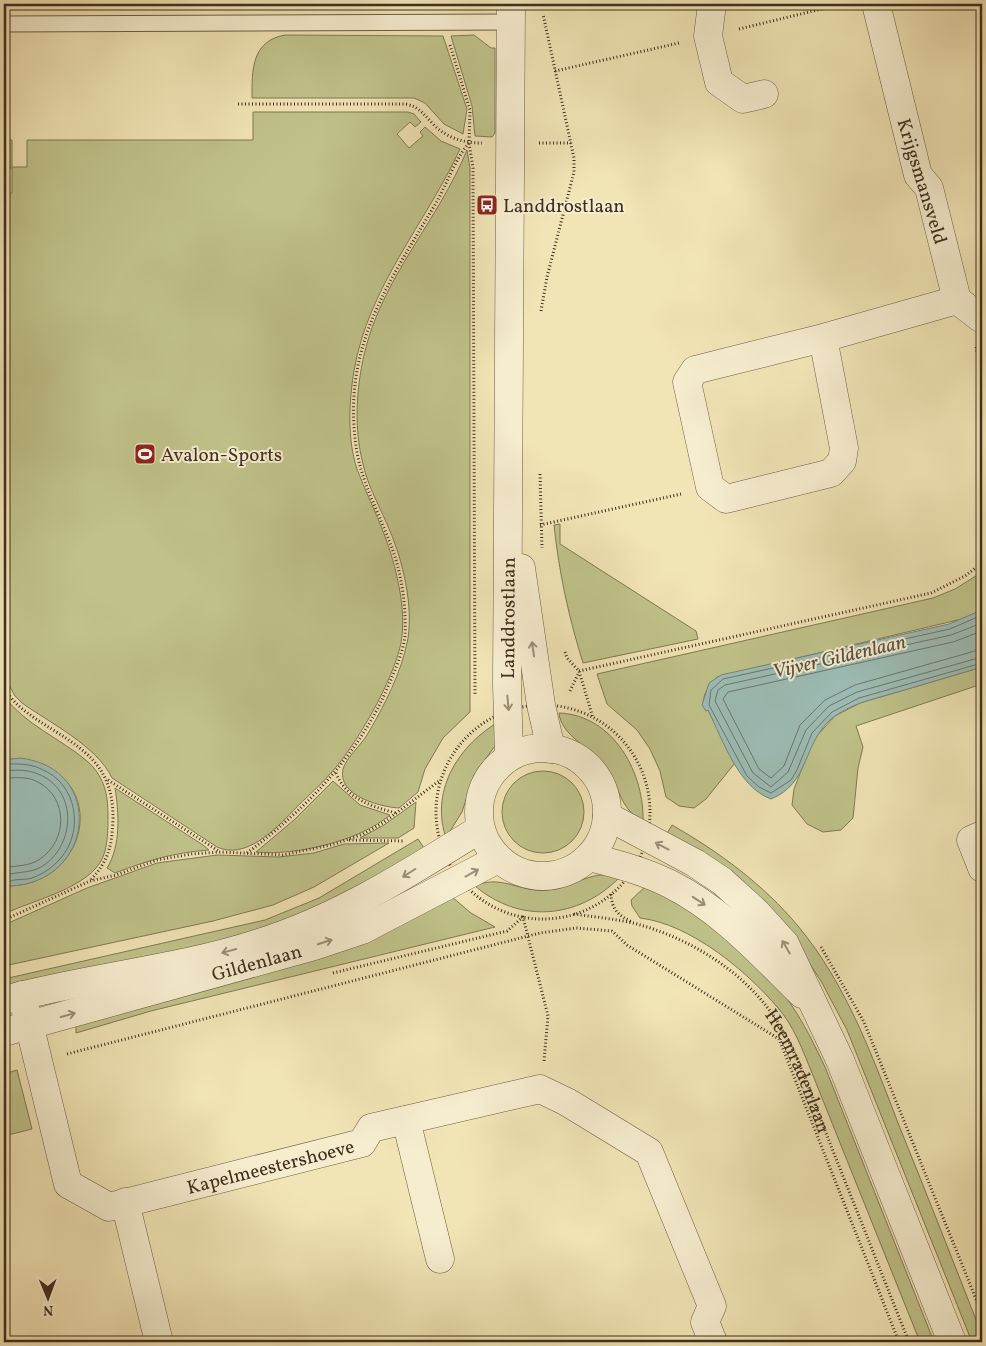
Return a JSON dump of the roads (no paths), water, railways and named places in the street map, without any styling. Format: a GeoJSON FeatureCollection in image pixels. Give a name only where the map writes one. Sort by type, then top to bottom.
{"type":"FeatureCollection","features":[{"type":"Feature","properties":{"kind":"street"},"geometry":{"type":"LineString","coordinates":[[712,4],[708,36],[718,82],[743,99],[764,94]]}},
{"type":"Feature","properties":{"kind":"street","name":"Krijgsmansveld"},"geometry":{"type":"LineString","coordinates":[[876,4],[918,175],[929,188],[957,300]]}},
{"type":"Feature","properties":{"kind":"street","name":"Landdrostlaan"},"geometry":{"type":"LineString","coordinates":[[509,757],[509,710],[506,684],[511,13]]}},
{"type":"Feature","properties":{"kind":"street"},"geometry":{"type":"LineString","coordinates":[[823,338],[844,448],[842,461],[831,473],[726,499],[710,487],[687,382],[695,370],[823,338],[957,300],[982,319]]}},
{"type":"Feature","properties":{"kind":"street","name":"Landdrostlaan"},"geometry":{"type":"LineString","coordinates":[[508,480],[541,705],[551,748]]}},
{"type":"Feature","properties":{"kind":"street"},"geometry":{"type":"LineString","coordinates":[[551,748],[570,754],[586,764],[598,779],[606,797],[607,816],[602,838],[589,857],[576,868],[544,877],[527,875],[511,869],[498,859],[487,845],[480,829],[478,813],[480,796],[491,774],[509,757],[529,749],[551,748]]}},
{"type":"Feature","properties":{"kind":"street","name":"Heemradenlaan"},"geometry":{"type":"LineString","coordinates":[[607,816],[695,864],[739,896],[785,944],[840,1060],[952,1342]]}},
{"type":"Feature","properties":{"kind":"street","name":"Gildenlaan"},"geometry":{"type":"LineString","coordinates":[[13,998],[194,960],[258,944],[317,922],[388,886],[480,829]]}},
{"type":"Feature","properties":{"kind":"street"},"geometry":{"type":"LineString","coordinates":[[982,835],[971,840],[982,868]]}},
{"type":"Feature","properties":{"kind":"street","name":"Heemradenlaan"},"geometry":{"type":"LineString","coordinates":[[589,857],[643,872],[670,884],[703,904],[739,933],[815,1007]]}},
{"type":"Feature","properties":{"kind":"street","name":"Gildenlaan"},"geometry":{"type":"LineString","coordinates":[[16,1028],[296,951],[362,930],[498,859]]}},
{"type":"Feature","properties":{"kind":"street","name":"Kapelmeestershoeve"},"geometry":{"type":"LineString","coordinates":[[13,998],[16,1028],[38,1062],[68,1184],[109,1207],[362,1143],[371,1128],[540,1089],[566,1102],[649,1152],[712,1306],[705,1322],[713,1342]]}},
{"type":"Feature","properties":{"kind":"street"},"geometry":{"type":"LineString","coordinates":[[406,1120],[440,1258]]}},
{"type":"Feature","properties":{"kind":"street"},"geometry":{"type":"LineString","coordinates":[[125,1202],[159,1342]]}},
{"type":"Feature","properties":{"kind":"lane","name":"Landdrostlaan"},"geometry":{"type":"LineString","coordinates":[[4,24],[443,23],[511,13]]}},
{"type":"Feature","properties":{"kind":"water","name":"Vijver Gildenlaan"},"geometry":{"type":"Polygon","coordinates":[[[982,610],[982,667],[864,702],[839,713],[822,729],[793,783],[784,792],[771,799],[759,793],[749,784],[733,761],[708,710],[706,711],[702,705],[709,683],[721,675],[949,624],[982,610]]]}},
{"type":"Feature","properties":{"kind":"water"},"geometry":{"type":"Polygon","coordinates":[[[20,758],[48,766],[67,782],[77,802],[79,825],[73,847],[59,867],[37,880],[9,886],[9,891],[4,891],[4,760],[20,758]]]}},
{"type":"Feature","properties":{"kind":"place","name":"Landdrostlaan"},"geometry":{"type":"Point","coordinates":[487,205]}},
{"type":"Feature","properties":{"kind":"place","name":"Avalon-Sports"},"geometry":{"type":"Point","coordinates":[145,454]}}]}
